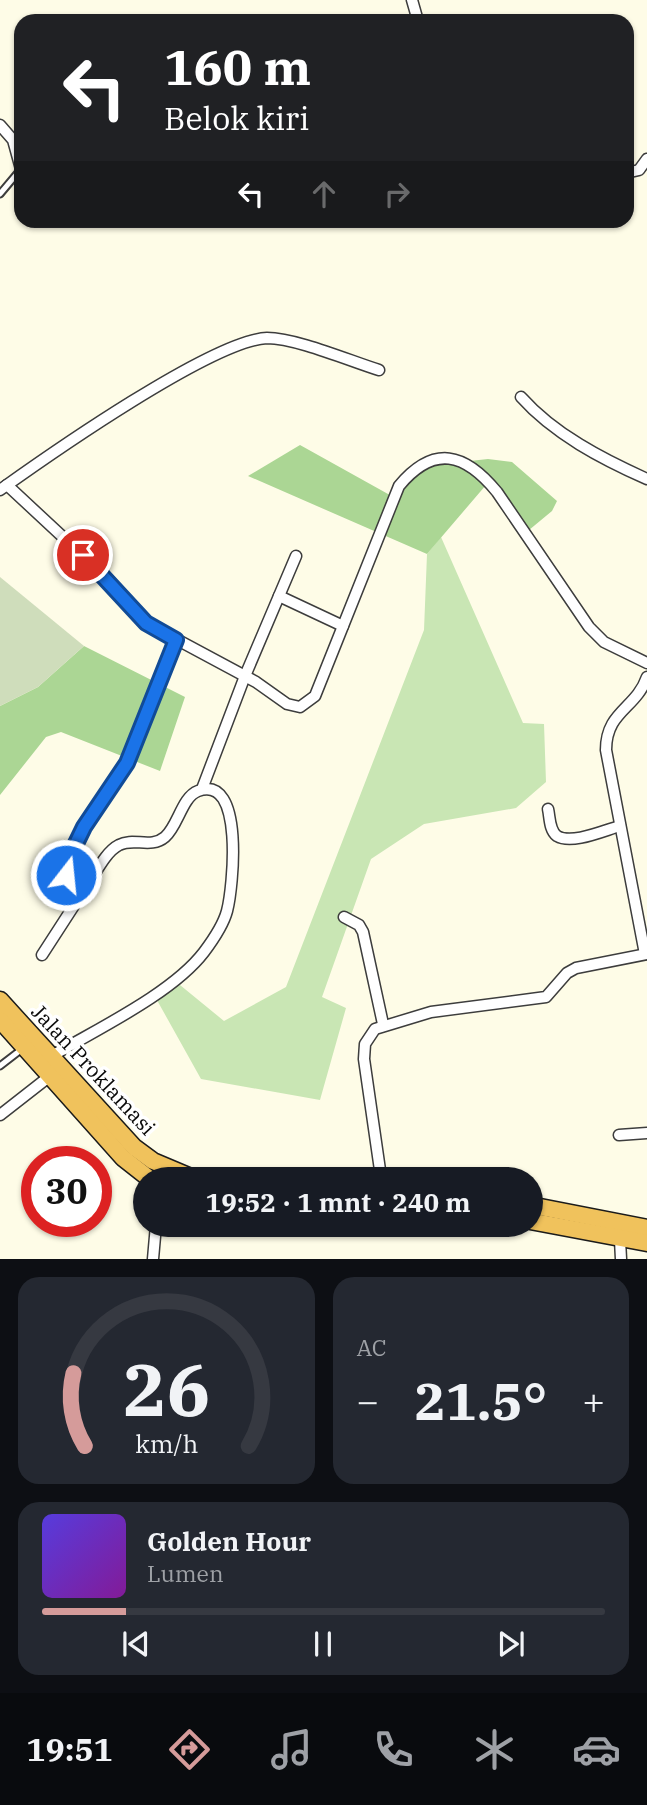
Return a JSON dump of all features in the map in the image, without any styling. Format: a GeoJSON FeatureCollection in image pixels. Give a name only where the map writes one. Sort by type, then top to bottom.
{"type":"FeatureCollection","features":[{"type":"Feature","properties":{"kind":"highway","name":"Jalan Proklamasi"},"geometry":{"type":"LineString","coordinates":[[0,1000],[134,1147],[153,1161],[167,1167]]}},
{"type":"Feature","properties":{"kind":"highway","name":"Jalan Proklamasi"},"geometry":{"type":"LineString","coordinates":[[0,1020],[123,1158],[134,1167]]}},
{"type":"Feature","properties":{"kind":"highway"},"geometry":{"type":"LineString","coordinates":[[543,1207],[647,1227]]}},
{"type":"Feature","properties":{"kind":"highway"},"geometry":{"type":"LineString","coordinates":[[543,1224],[647,1243]]}},
{"type":"Feature","properties":{"kind":"street"},"geometry":{"type":"LineString","coordinates":[[0,125],[14,143]]}},
{"type":"Feature","properties":{"kind":"street"},"geometry":{"type":"LineString","coordinates":[[634,172],[647,159]]}},
{"type":"Feature","properties":{"kind":"street"},"geometry":{"type":"LineString","coordinates":[[379,370],[276,339],[245,342],[209,358],[117,413],[4,488],[108,579],[146,623],[245,676],[287,704],[305,705],[315,696],[399,486],[413,470],[427,461],[453,458],[480,472],[497,492],[589,627],[604,642],[647,663]]}},
{"type":"Feature","properties":{"kind":"street"},"geometry":{"type":"LineString","coordinates":[[521,397],[536,414],[598,455],[647,479]]}},
{"type":"Feature","properties":{"kind":"street"},"geometry":{"type":"LineString","coordinates":[[202,789],[245,676],[296,556]]}},
{"type":"Feature","properties":{"kind":"street"},"geometry":{"type":"LineString","coordinates":[[279,597],[343,626]]}},
{"type":"Feature","properties":{"kind":"street"},"geometry":{"type":"LineString","coordinates":[[86,887],[69,882],[65,868],[84,827],[127,763],[176,640]]}},
{"type":"Feature","properties":{"kind":"street"},"geometry":{"type":"LineString","coordinates":[[380,1167],[364,1059],[369,1035],[383,1024],[431,1012],[546,997],[567,973],[576,968],[646,954],[620,826],[606,734],[610,722],[639,694],[647,677]]}},
{"type":"Feature","properties":{"kind":"street"},"geometry":{"type":"LineString","coordinates":[[42,955],[86,887],[120,844],[155,843],[163,839],[190,796],[202,789],[218,791],[225,798],[231,814],[229,897],[221,927],[202,955],[176,980],[50,1057]]}},
{"type":"Feature","properties":{"kind":"street"},"geometry":{"type":"LineString","coordinates":[[548,809],[551,827],[557,836],[564,838],[586,836],[620,826]]}},
{"type":"Feature","properties":{"kind":"street"},"geometry":{"type":"LineString","coordinates":[[344,917],[359,925],[363,932],[383,1024]]}},
{"type":"Feature","properties":{"kind":"street"},"geometry":{"type":"LineString","coordinates":[[0,1115],[50,1076]]}},
{"type":"Feature","properties":{"kind":"street"},"geometry":{"type":"LineString","coordinates":[[619,1135],[647,1133]]}},
{"type":"Feature","properties":{"kind":"street"},"geometry":{"type":"LineString","coordinates":[[153,1259],[155,1237]]}},
{"type":"Feature","properties":{"kind":"street"},"geometry":{"type":"LineString","coordinates":[[620,1240],[621,1259]]}},
{"type":"Feature","properties":{"kind":"lane"},"geometry":{"type":"LineString","coordinates":[[0,194],[14,177]]}},
{"type":"Feature","properties":{"kind":"lane"},"geometry":{"type":"LineString","coordinates":[[0,1066],[24,1047]]}},
{"type":"Feature","properties":{"kind":"green space"},"geometry":{"type":"Polygon","coordinates":[[[300,445],[397,499],[415,472],[433,465],[488,459],[512,462],[557,501],[552,511],[523,535],[486,485],[427,554],[248,476],[300,445]]]}},
{"type":"Feature","properties":{"kind":"green space"},"geometry":{"type":"Polygon","coordinates":[[[441,537],[523,723],[544,724],[546,782],[516,808],[424,824],[371,859],[322,997],[346,1008],[320,1100],[201,1079],[153,993],[180,985],[224,1021],[286,987],[424,630],[427,554],[441,537]]]}},
{"type":"Feature","properties":{"kind":"green space"},"geometry":{"type":"Polygon","coordinates":[[[0,577],[84,646],[38,687],[0,706],[0,577]]]}},
{"type":"Feature","properties":{"kind":"green space"},"geometry":{"type":"Polygon","coordinates":[[[84,646],[185,697],[160,771],[61,732],[46,737],[0,795],[0,706],[38,687],[84,646]]]}},
{"type":"Feature","properties":{"kind":"route"},"geometry":{"type":"LineString","coordinates":[[66,875],[65,868],[71,850],[127,763],[176,640],[146,623],[83,555]]}}]}
